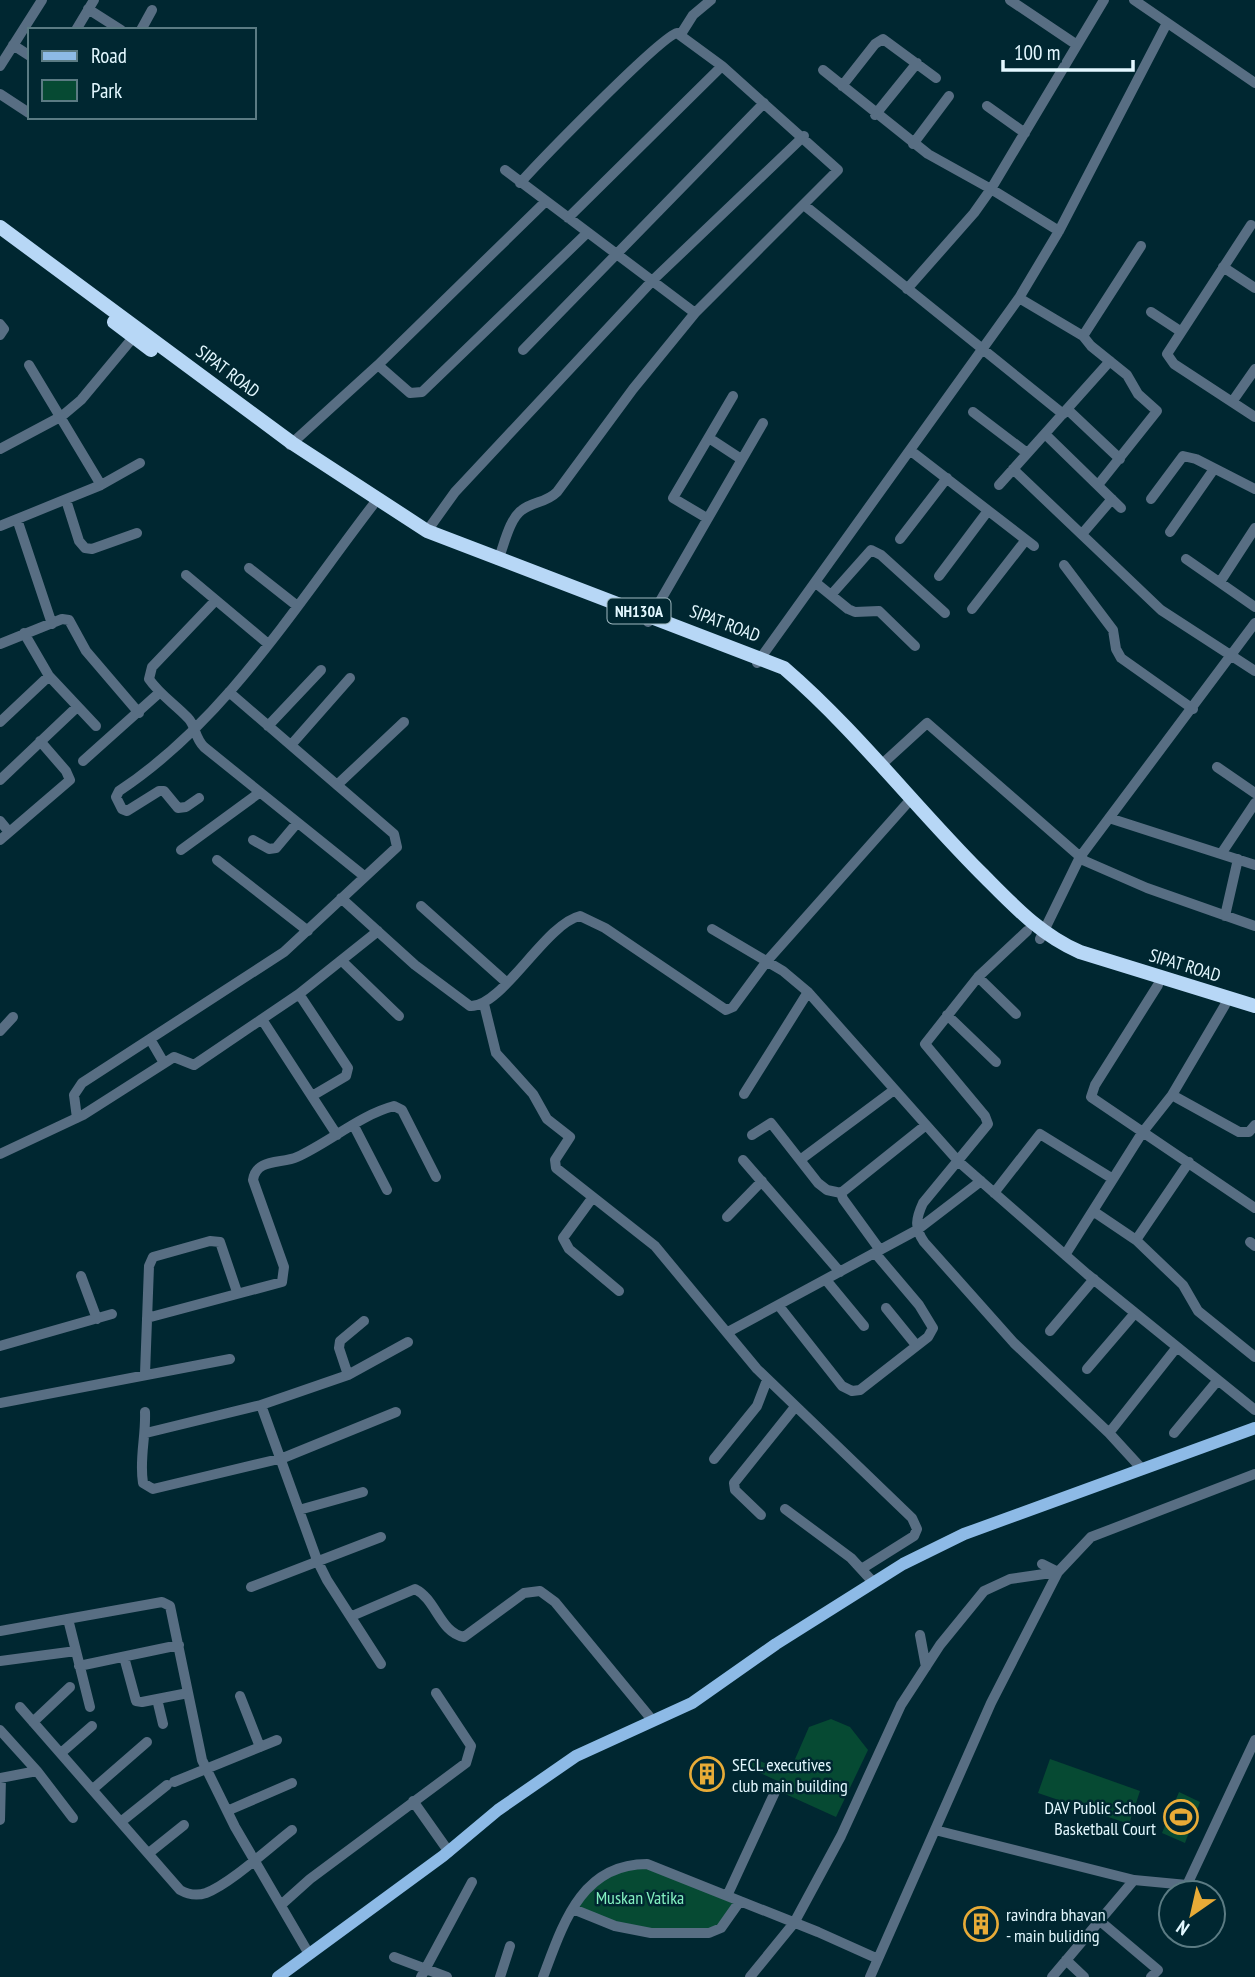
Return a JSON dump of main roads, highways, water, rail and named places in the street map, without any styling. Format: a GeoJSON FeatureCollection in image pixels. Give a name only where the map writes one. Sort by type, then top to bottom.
{"type":"FeatureCollection","features":[{"type":"Feature","properties":{"kind":"highway","name":"SIPAT ROAD"},"geometry":{"type":"LineString","coordinates":[[0,227],[136,333]]}},
{"type":"Feature","properties":{"kind":"highway","name":"SIPAT ROAD"},"geometry":{"type":"LineString","coordinates":[[0,238],[373,505],[415,532],[489,566],[649,619]]}},
{"type":"Feature","properties":{"kind":"highway","name":"SIPAT ROAD"},"geometry":{"type":"LineString","coordinates":[[290,446],[426,531],[649,619],[784,668],[823,701],[908,802],[1041,936],[1073,957],[1255,1014]]}},
{"type":"Feature","properties":{"kind":"highway","name":"SIPAT ROAD"},"geometry":{"type":"LineString","coordinates":[[759,660],[807,696],[1027,930],[1080,952],[1255,1006]]}},
{"type":"Feature","properties":{"kind":"main road"},"geometry":{"type":"LineString","coordinates":[[278,1977],[449,1852],[498,1810],[576,1756],[692,1703],[903,1564],[964,1535],[1255,1428]]}},
{"type":"Feature","properties":{"kind":"place","name":"SECL executives club main building"},"geometry":{"type":"Point","coordinates":[707,1774]}},
{"type":"Feature","properties":{"kind":"place","name":"DAV Public School Basketball Court"},"geometry":{"type":"Point","coordinates":[1181,1817]}},
{"type":"Feature","properties":{"kind":"place","name":"ravindra bhavan - main buliding"},"geometry":{"type":"Point","coordinates":[981,1924]}},
{"type":"Feature","properties":{"kind":"park label","name":"Muskan Vatika"},"geometry":{"type":"Point","coordinates":[640,1897]}}]}
